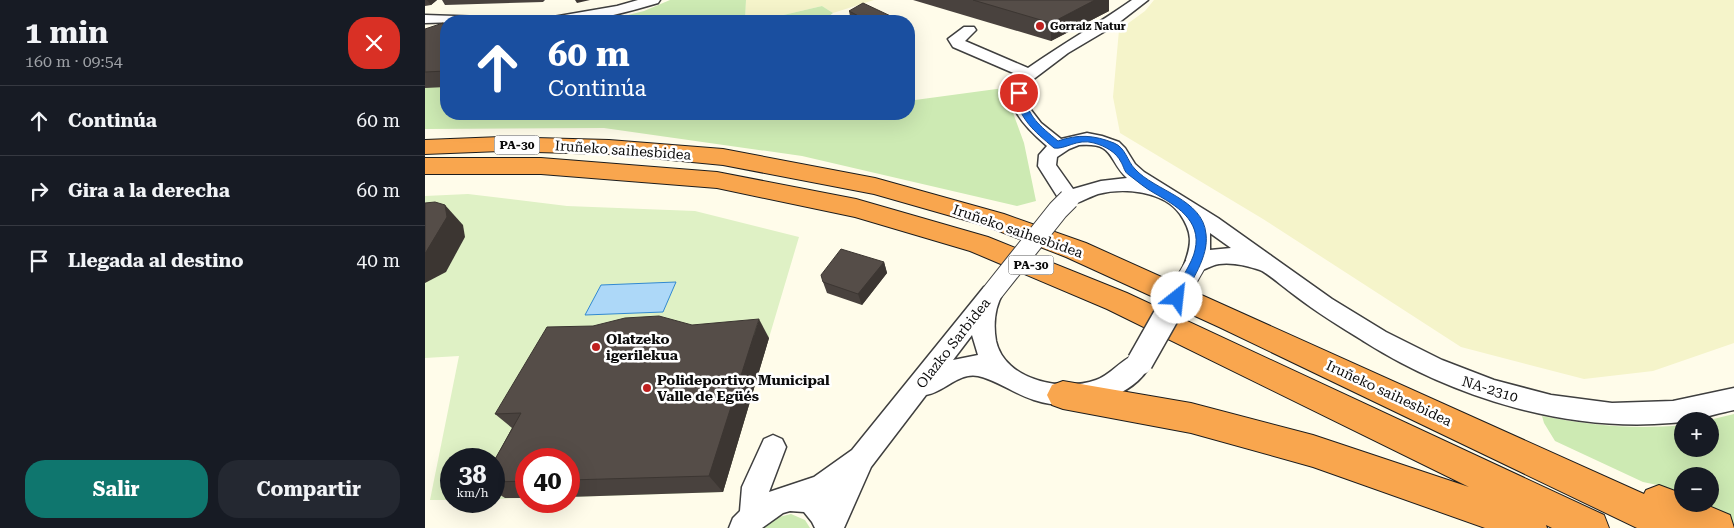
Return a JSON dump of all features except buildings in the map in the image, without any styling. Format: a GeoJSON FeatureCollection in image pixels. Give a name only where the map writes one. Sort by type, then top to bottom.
{"type":"FeatureCollection","features":[{"type":"Feature","properties":{"kind":"highway"},"geometry":{"type":"LineString","coordinates":[[425,140],[508,138],[609,147]]}},
{"type":"Feature","properties":{"kind":"highway","name":"Iruñeko saihesbidea"},"geometry":{"type":"LineString","coordinates":[[425,147],[501,144],[609,147],[723,157],[884,189],[995,220],[1076,250],[1238,323],[1677,528]]}},
{"type":"Feature","properties":{"kind":"highway","name":"Iruñeko saihesbidea"},"geometry":{"type":"LineString","coordinates":[[425,166],[541,166],[717,180],[856,208],[979,244],[1117,301],[1591,528]]}},
{"type":"Feature","properties":{"kind":"highway"},"geometry":{"type":"LineString","coordinates":[[884,189],[963,206],[1094,249],[1543,448],[1717,528]]}},
{"type":"Feature","properties":{"kind":"highway"},"geometry":{"type":"LineString","coordinates":[[1063,395],[1191,418],[1313,451],[1485,510],[1529,528]]}},
{"type":"Feature","properties":{"kind":"street"},"geometry":{"type":"LineString","coordinates":[[589,15],[619,10],[653,0]]}},
{"type":"Feature","properties":{"kind":"street"},"geometry":{"type":"LineString","coordinates":[[1057,145],[1035,127],[1023,110],[1019,93],[1023,79],[1063,50],[1141,0]]}},
{"type":"Feature","properties":{"kind":"street"},"geometry":{"type":"LineString","coordinates":[[425,19],[440,20]]}},
{"type":"Feature","properties":{"kind":"street"},"geometry":{"type":"LineString","coordinates":[[969,30],[956,39],[958,44],[1029,74]]}},
{"type":"Feature","properties":{"kind":"street"},"geometry":{"type":"LineString","coordinates":[[1157,190],[1134,185],[1111,184],[1088,189],[1069,199],[1061,184],[1047,166],[1048,155],[1057,145],[1075,138],[1094,140],[1113,146],[1125,160],[1130,170],[1157,190],[1177,200],[1253,252],[1274,270]]}},
{"type":"Feature","properties":{"kind":"street","name":"Olazko Sarbidea"},"geometry":{"type":"LineString","coordinates":[[830,528],[861,460],[1058,210],[1069,199]]}},
{"type":"Feature","properties":{"kind":"street"},"geometry":{"type":"LineString","coordinates":[[992,293],[983,314],[982,336],[990,358],[1008,377],[1033,390],[1063,395],[1093,392],[1120,380],[1140,362],[1195,265],[1201,250],[1201,232],[1192,215],[1177,200]]}},
{"type":"Feature","properties":{"kind":"street"},"geometry":{"type":"LineString","coordinates":[[1195,265],[1206,259],[1228,254],[1247,258],[1274,270]]}},
{"type":"Feature","properties":{"kind":"street","name":"NA-2310"},"geometry":{"type":"LineString","coordinates":[[1274,270],[1386,344],[1452,377],[1495,392],[1563,408],[1607,414],[1661,414],[1691,410],[1734,399]]}},
{"type":"Feature","properties":{"kind":"street","name":"Olazko Sarbidea"},"geometry":{"type":"LineString","coordinates":[[914,393],[949,371],[978,365],[1008,377]]}},
{"type":"Feature","properties":{"kind":"street"},"geometry":{"type":"LineString","coordinates":[[748,522],[756,487],[773,447],[770,484],[788,499],[808,500],[819,506],[826,516],[830,528]]}},
{"type":"Feature","properties":{"kind":"street","name":"Olazko Sarbidea"},"geometry":{"type":"LineString","coordinates":[[748,522],[766,506],[824,486],[861,460]]}},
{"type":"Feature","properties":{"kind":"green space"},"geometry":{"type":"Polygon","coordinates":[[[670,0],[746,0],[745,15],[628,15],[644,11],[670,0]]]}},
{"type":"Feature","properties":{"kind":"green space"},"geometry":{"type":"Polygon","coordinates":[[[746,0],[874,0],[833,13],[822,6],[784,15],[745,15],[746,0]]]}},
{"type":"Feature","properties":{"kind":"green space"},"geometry":{"type":"Polygon","coordinates":[[[1154,0],[1734,0],[1734,343],[1653,371],[1584,379],[1461,347],[1263,219],[1120,133],[1113,97],[1119,30],[1145,11],[1154,0]]]}},
{"type":"Feature","properties":{"kind":"green space"},"geometry":{"type":"Polygon","coordinates":[[[822,6],[833,13],[830,15],[784,15],[822,6]]]}},
{"type":"Feature","properties":{"kind":"green space"},"geometry":{"type":"Polygon","coordinates":[[[425,34],[440,34],[440,120],[915,120],[915,100],[1004,88],[1024,143],[1036,201],[1017,206],[802,156],[604,128],[425,129],[425,34]]]}},
{"type":"Feature","properties":{"kind":"green space","name":"Olatzeko igerilekua"},"geometry":{"type":"Polygon","coordinates":[[[468,194],[567,206],[695,211],[799,237],[723,492],[580,497],[580,448],[515,448],[515,498],[505,499],[505,448],[440,448],[459,356],[425,358],[425,196],[468,194]]]}},
{"type":"Feature","properties":{"kind":"green space"},"geometry":{"type":"Polygon","coordinates":[[[1734,414],[1734,524],[1710,512],[1719,512],[1719,467],[1674,467],[1674,490],[1643,482],[1555,441],[1542,416],[1612,426],[1674,425],[1674,457],[1719,457],[1719,418],[1734,414]]]}},
{"type":"Feature","properties":{"kind":"green space","name":"Olatzeko igerilekua"},"geometry":{"type":"Polygon","coordinates":[[[440,450],[440,500],[430,500],[440,450]]]}},
{"type":"Feature","properties":{"kind":"green space"},"geometry":{"type":"Polygon","coordinates":[[[791,514],[805,520],[810,528],[761,528],[775,518],[791,514]]]}},
{"type":"Feature","properties":{"kind":"water"},"geometry":{"type":"Polygon","coordinates":[[[676,282],[663,312],[585,315],[601,285],[676,282]]]}},
{"type":"Feature","properties":{"kind":"place","name":"Gorraiz Natur"},"geometry":{"type":"Point","coordinates":[1040,26]}},
{"type":"Feature","properties":{"kind":"place","name":"Olatzeko igerilekua"},"geometry":{"type":"Point","coordinates":[596,347]}},
{"type":"Feature","properties":{"kind":"place","name":"Polideportivo Municipal Valle de Egüés"},"geometry":{"type":"Point","coordinates":[647,388]}},
{"type":"Feature","properties":{"kind":"route"},"geometry":{"type":"LineString","coordinates":[[1019,93],[1023,110],[1035,127],[1057,145],[1075,138],[1094,140],[1113,146],[1125,160],[1130,170],[1157,190],[1177,200],[1192,215],[1201,232],[1201,250],[1177,298]]}}]}
